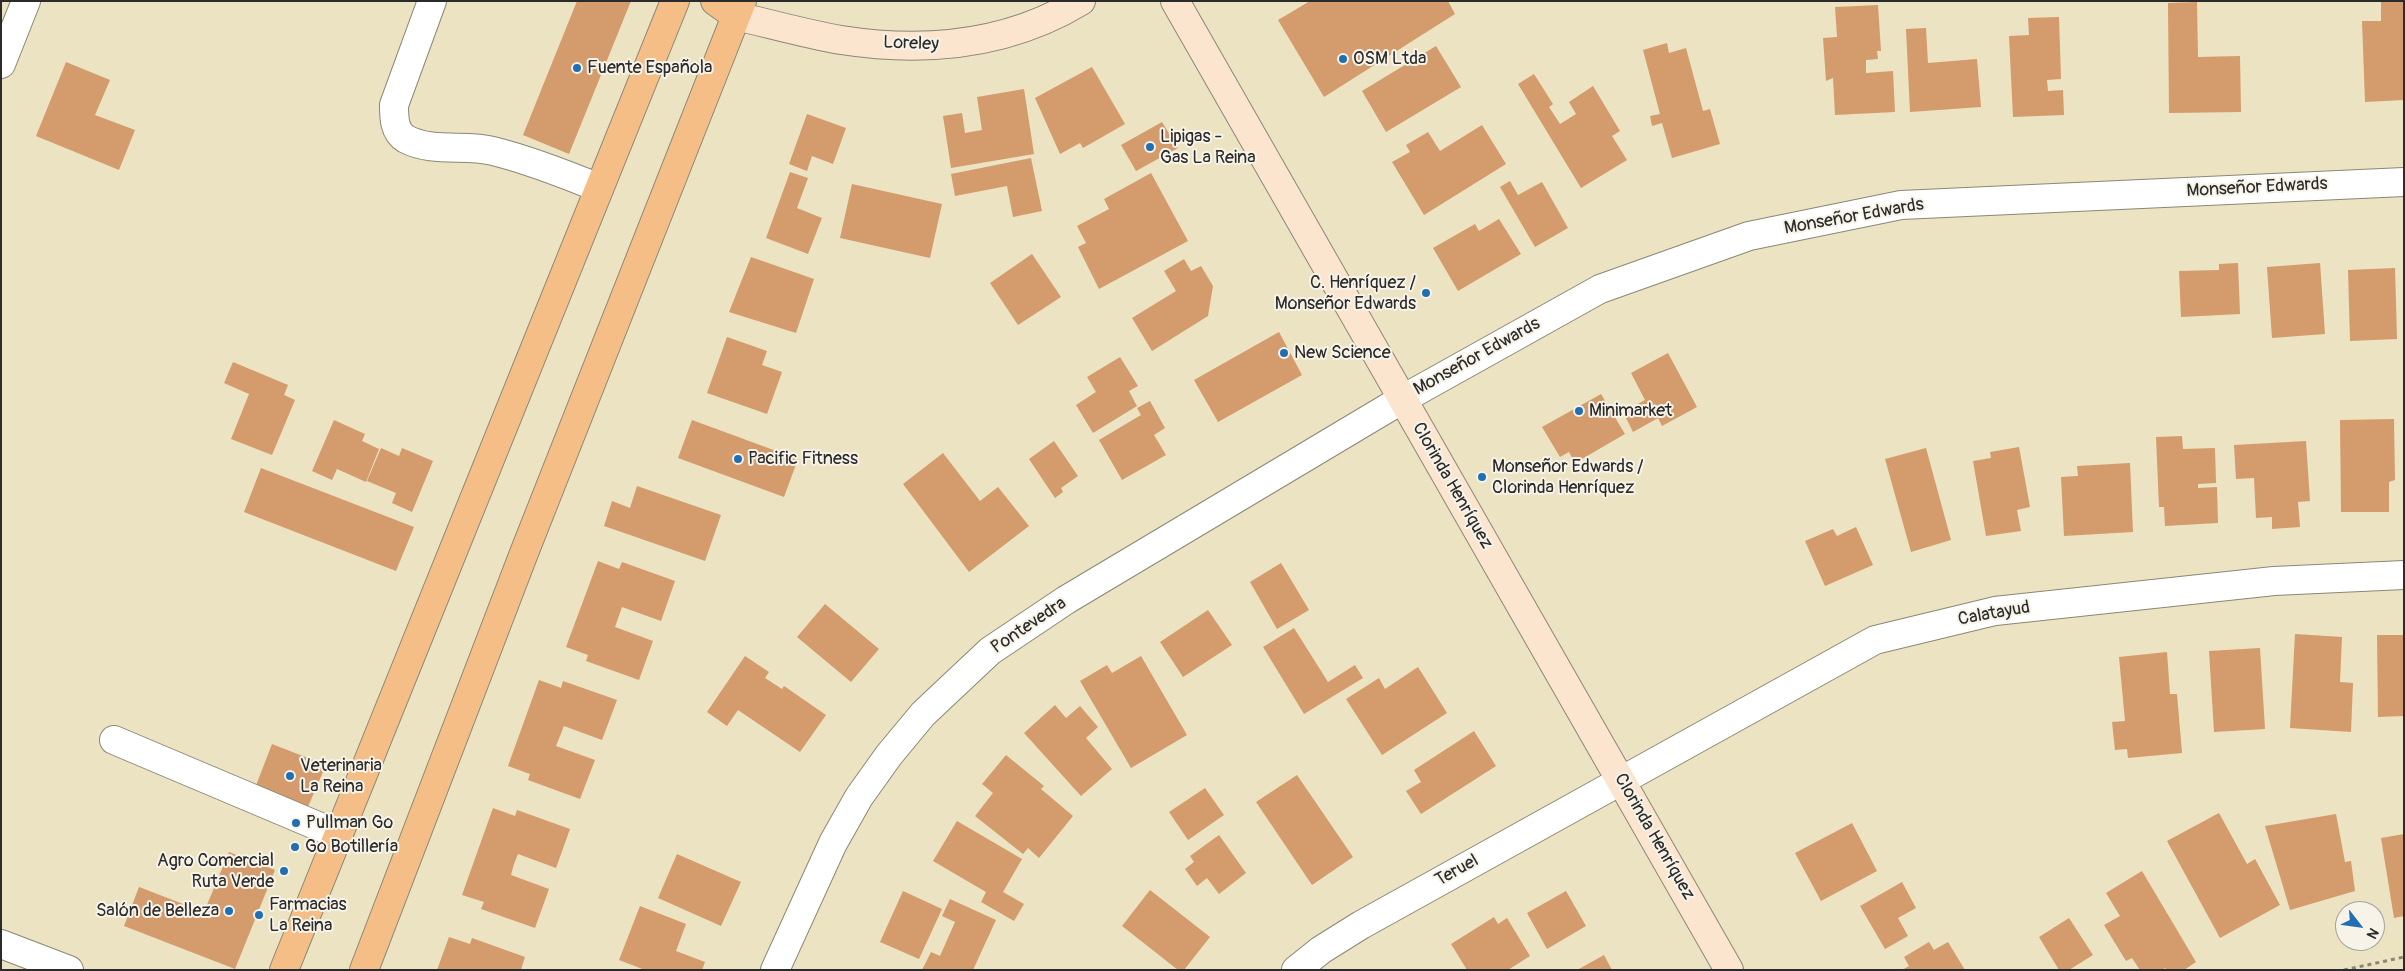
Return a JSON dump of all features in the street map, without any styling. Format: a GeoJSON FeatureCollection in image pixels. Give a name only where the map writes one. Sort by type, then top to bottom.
{"type":"FeatureCollection","features":[{"type":"Feature","properties":{"kind":"main road"},"geometry":{"type":"LineString","coordinates":[[284,970],[675,1]]}},
{"type":"Feature","properties":{"kind":"main road"},"geometry":{"type":"LineString","coordinates":[[364,970],[731,6]]}},
{"type":"Feature","properties":{"kind":"street"},"geometry":{"type":"LineString","coordinates":[[1,64],[26,1]]}},
{"type":"Feature","properties":{"kind":"street"},"geometry":{"type":"LineString","coordinates":[[432,1],[394,105],[394,123],[404,138],[426,146],[492,151],[558,172],[599,188]]}},
{"type":"Feature","properties":{"kind":"street","name":"Loreley"},"geometry":{"type":"LineString","coordinates":[[731,6],[841,40],[939,46],[999,37],[1039,22],[1081,1]]}},
{"type":"Feature","properties":{"kind":"street","name":"Clorinda Henríquez"},"geometry":{"type":"LineString","coordinates":[[1175,1],[1402,400],[1622,779],[1729,970]]}},
{"type":"Feature","properties":{"kind":"street","name":"Monseñor Edwards"},"geometry":{"type":"LineString","coordinates":[[1402,400],[1600,289],[1749,236],[1900,205],[2404,182]]}},
{"type":"Feature","properties":{"kind":"street","name":"Pontevedra"},"geometry":{"type":"LineString","coordinates":[[775,970],[833,843],[859,797],[917,721],[955,682],[990,652],[1027,625],[1402,400]]}},
{"type":"Feature","properties":{"kind":"street","name":"Calatayud"},"geometry":{"type":"LineString","coordinates":[[1622,779],[1876,640],[1995,610],[2274,581],[2404,575]]}},
{"type":"Feature","properties":{"kind":"street"},"geometry":{"type":"LineString","coordinates":[[114,740],[339,835]]}},
{"type":"Feature","properties":{"kind":"street","name":"Teruel"},"geometry":{"type":"LineString","coordinates":[[1296,970],[1321,950],[1361,925],[1622,779]]}},
{"type":"Feature","properties":{"kind":"street"},"geometry":{"type":"LineString","coordinates":[[1,944],[69,970]]}},
{"type":"Feature","properties":{"kind":"path"},"geometry":{"type":"LineString","coordinates":[[2344,970],[2404,957]]}},
{"type":"Feature","properties":{"kind":"building","name":"Fuente Española"},"geometry":{"type":"Polygon","coordinates":[[[577,1],[631,1],[569,154],[523,135],[577,1]]]}},
{"type":"Feature","properties":{"kind":"building","name":"OSM Ltda"},"geometry":{"type":"Polygon","coordinates":[[[1310,1],[1448,1],[1455,14],[1324,97],[1278,20],[1310,1]]]}},
{"type":"Feature","properties":{"kind":"building"},"geometry":{"type":"Polygon","coordinates":[[[2381,1],[2404,1],[2404,100],[2365,102],[2362,21],[2381,21],[2381,1]]]}},
{"type":"Feature","properties":{"kind":"building"},"geometry":{"type":"Polygon","coordinates":[[[2197,2],[2198,57],[2240,56],[2241,112],[2169,113],[2168,3],[2197,2]]]}},
{"type":"Feature","properties":{"kind":"building"},"geometry":{"type":"Polygon","coordinates":[[[1878,5],[1881,51],[1877,51],[1878,59],[1866,60],[1866,73],[1893,71],[1895,112],[1835,115],[1833,78],[1826,81],[1823,38],[1837,37],[1835,7],[1878,5]]]}},
{"type":"Feature","properties":{"kind":"building"},"geometry":{"type":"Polygon","coordinates":[[[2059,17],[2061,79],[2047,80],[2048,91],[2063,90],[2064,115],[2013,117],[2009,36],[2029,35],[2028,18],[2059,17]]]}},
{"type":"Feature","properties":{"kind":"building"},"geometry":{"type":"Polygon","coordinates":[[[1926,28],[1928,63],[1977,59],[1981,107],[1910,112],[1906,29],[1926,28]]]}},
{"type":"Feature","properties":{"kind":"building"},"geometry":{"type":"Polygon","coordinates":[[[1667,43],[1669,53],[1686,48],[1703,111],[1710,109],[1720,144],[1672,158],[1662,123],[1652,126],[1650,116],[1660,114],[1643,50],[1667,43]]]}},
{"type":"Feature","properties":{"kind":"building"},"geometry":{"type":"Polygon","coordinates":[[[1436,46],[1461,87],[1386,132],[1362,91],[1436,46]]]}},
{"type":"Feature","properties":{"kind":"building"},"geometry":{"type":"Polygon","coordinates":[[[66,62],[110,80],[95,115],[135,130],[119,170],[36,136],[66,62]]]}},
{"type":"Feature","properties":{"kind":"building"},"geometry":{"type":"Polygon","coordinates":[[[1092,67],[1125,124],[1083,148],[1080,143],[1060,154],[1035,98],[1092,67]]]}},
{"type":"Feature","properties":{"kind":"building"},"geometry":{"type":"Polygon","coordinates":[[[1534,74],[1553,104],[1549,107],[1560,124],[1576,114],[1569,102],[1593,86],[1620,131],[1612,136],[1627,160],[1581,188],[1518,84],[1534,74]]]}},
{"type":"Feature","properties":{"kind":"building"},"geometry":{"type":"Polygon","coordinates":[[[1024,89],[1034,154],[951,168],[943,116],[962,113],[965,133],[982,130],[977,97],[1024,89]]]}},
{"type":"Feature","properties":{"kind":"building"},"geometry":{"type":"Polygon","coordinates":[[[807,114],[846,128],[833,164],[812,156],[807,171],[789,164],[807,114]]]}},
{"type":"Feature","properties":{"kind":"building","name":"Lipigas - Gas La Reina"},"geometry":{"type":"Polygon","coordinates":[[[1162,122],[1178,148],[1136,171],[1121,145],[1162,122]]]}},
{"type":"Feature","properties":{"kind":"building"},"geometry":{"type":"Polygon","coordinates":[[[1482,125],[1506,164],[1424,215],[1392,162],[1410,152],[1406,145],[1428,132],[1440,151],[1482,125]]]}},
{"type":"Feature","properties":{"kind":"building"},"geometry":{"type":"Polygon","coordinates":[[[1031,158],[1042,211],[1013,217],[1007,186],[955,196],[951,174],[1031,158]]]}},
{"type":"Feature","properties":{"kind":"building"},"geometry":{"type":"Polygon","coordinates":[[[790,172],[808,178],[797,208],[822,218],[808,254],[766,238],[790,172]]]}},
{"type":"Feature","properties":{"kind":"building"},"geometry":{"type":"Polygon","coordinates":[[[1151,173],[1188,241],[1099,289],[1078,247],[1086,243],[1077,226],[1109,209],[1104,199],[1151,173]]]}},
{"type":"Feature","properties":{"kind":"building"},"geometry":{"type":"Polygon","coordinates":[[[1510,181],[1518,195],[1542,182],[1568,228],[1535,247],[1500,187],[1510,181]]]}},
{"type":"Feature","properties":{"kind":"building"},"geometry":{"type":"Polygon","coordinates":[[[852,184],[942,204],[930,258],[840,238],[852,184]]]}},
{"type":"Feature","properties":{"kind":"building"},"geometry":{"type":"Polygon","coordinates":[[[1499,219],[1521,254],[1458,291],[1433,248],[1475,224],[1479,231],[1499,219]]]}},
{"type":"Feature","properties":{"kind":"building"},"geometry":{"type":"Polygon","coordinates":[[[1032,254],[1061,297],[1018,325],[990,283],[1032,254]]]}},
{"type":"Feature","properties":{"kind":"building"},"geometry":{"type":"Polygon","coordinates":[[[751,257],[814,279],[796,333],[729,312],[751,257]]]}},
{"type":"Feature","properties":{"kind":"building"},"geometry":{"type":"Polygon","coordinates":[[[1184,259],[1191,271],[1201,266],[1213,286],[1208,316],[1152,351],[1132,318],[1176,291],[1164,271],[1184,259]]]}},
{"type":"Feature","properties":{"kind":"building"},"geometry":{"type":"Polygon","coordinates":[[[2238,263],[2240,314],[2181,317],[2179,271],[2219,270],[2219,264],[2238,263]]]}},
{"type":"Feature","properties":{"kind":"building"},"geometry":{"type":"Polygon","coordinates":[[[2320,263],[2325,334],[2272,338],[2267,267],[2320,263]]]}},
{"type":"Feature","properties":{"kind":"building"},"geometry":{"type":"Polygon","coordinates":[[[2395,268],[2397,339],[2350,341],[2348,270],[2395,268]]]}},
{"type":"Feature","properties":{"kind":"building"},"geometry":{"type":"Polygon","coordinates":[[[1279,332],[1302,375],[1218,422],[1194,380],[1279,332]]]}},
{"type":"Feature","properties":{"kind":"building"},"geometry":{"type":"Polygon","coordinates":[[[727,337],[767,351],[762,365],[782,372],[767,414],[707,393],[727,337]]]}},
{"type":"Feature","properties":{"kind":"building"},"geometry":{"type":"Polygon","coordinates":[[[1668,353],[1697,407],[1662,426],[1658,418],[1633,432],[1623,412],[1645,400],[1631,373],[1668,353]]]}},
{"type":"Feature","properties":{"kind":"building"},"geometry":{"type":"Polygon","coordinates":[[[1120,357],[1138,386],[1129,391],[1137,406],[1093,433],[1076,405],[1096,392],[1087,377],[1120,357]]]}},
{"type":"Feature","properties":{"kind":"building"},"geometry":{"type":"Polygon","coordinates":[[[233,362],[288,385],[284,395],[295,400],[272,455],[231,439],[249,394],[224,383],[233,362]]]}},
{"type":"Feature","properties":{"kind":"building"},"geometry":{"type":"Polygon","coordinates":[[[1601,394],[1625,434],[1575,463],[1569,452],[1560,457],[1542,427],[1601,394]]]}},
{"type":"Feature","properties":{"kind":"building"},"geometry":{"type":"Polygon","coordinates":[[[1150,401],[1165,428],[1154,435],[1166,455],[1122,480],[1099,440],[1141,415],[1137,408],[1150,401]]]}},
{"type":"Feature","properties":{"kind":"building"},"geometry":{"type":"Polygon","coordinates":[[[2394,419],[2395,480],[2389,482],[2389,512],[2341,512],[2340,420],[2394,419]]]}},
{"type":"Feature","properties":{"kind":"building"},"geometry":{"type":"Polygon","coordinates":[[[334,420],[365,434],[362,441],[379,449],[366,482],[337,469],[332,480],[312,471],[334,420]]]}},
{"type":"Feature","properties":{"kind":"building","name":"Pacific Fitness"},"geometry":{"type":"Polygon","coordinates":[[[692,420],[798,459],[784,497],[678,458],[692,420]]]}},
{"type":"Feature","properties":{"kind":"building"},"geometry":{"type":"Polygon","coordinates":[[[2182,436],[2183,449],[2215,448],[2216,483],[2198,484],[2198,488],[2217,487],[2218,523],[2165,526],[2164,507],[2159,507],[2156,437],[2182,436]]]}},
{"type":"Feature","properties":{"kind":"building"},"geometry":{"type":"Polygon","coordinates":[[[1054,441],[1078,476],[1061,488],[1063,492],[1055,498],[1029,459],[1054,441]]]}},
{"type":"Feature","properties":{"kind":"building"},"geometry":{"type":"Polygon","coordinates":[[[2306,441],[2310,501],[2298,502],[2300,527],[2272,529],[2272,517],[2256,518],[2254,478],[2236,479],[2234,445],[2306,441]]]}},
{"type":"Feature","properties":{"kind":"building"},"geometry":{"type":"Polygon","coordinates":[[[2019,447],[2030,507],[2017,510],[2021,531],[1986,536],[1973,461],[1991,458],[1990,452],[2019,447]]]}},
{"type":"Feature","properties":{"kind":"building"},"geometry":{"type":"Polygon","coordinates":[[[381,448],[399,456],[402,448],[433,461],[412,512],[392,503],[396,493],[367,481],[381,448]]]}},
{"type":"Feature","properties":{"kind":"building"},"geometry":{"type":"Polygon","coordinates":[[[1926,448],[1951,540],[1911,552],[1885,459],[1926,448]]]}},
{"type":"Feature","properties":{"kind":"building"},"geometry":{"type":"Polygon","coordinates":[[[943,453],[980,501],[998,487],[1029,526],[969,572],[903,484],[943,453]]]}},
{"type":"Feature","properties":{"kind":"building"},"geometry":{"type":"Polygon","coordinates":[[[2130,463],[2133,532],[2064,536],[2061,477],[2078,476],[2077,466],[2130,463]]]}},
{"type":"Feature","properties":{"kind":"building"},"geometry":{"type":"Polygon","coordinates":[[[261,468],[414,527],[396,571],[244,512],[261,468]]]}},
{"type":"Feature","properties":{"kind":"building"},"geometry":{"type":"Polygon","coordinates":[[[637,486],[721,515],[705,561],[604,526],[612,501],[630,508],[637,486]]]}},
{"type":"Feature","properties":{"kind":"building"},"geometry":{"type":"Polygon","coordinates":[[[1856,527],[1873,565],[1825,586],[1805,541],[1833,529],[1837,536],[1856,527]]]}},
{"type":"Feature","properties":{"kind":"building"},"geometry":{"type":"Polygon","coordinates":[[[598,561],[619,569],[622,562],[675,581],[661,621],[622,607],[615,627],[653,641],[639,680],[586,661],[588,655],[566,647],[598,561]]]}},
{"type":"Feature","properties":{"kind":"building"},"geometry":{"type":"Polygon","coordinates":[[[1281,563],[1309,610],[1277,629],[1250,582],[1281,563]]]}},
{"type":"Feature","properties":{"kind":"building"},"geometry":{"type":"Polygon","coordinates":[[[825,604],[879,649],[851,682],[797,637],[825,604]]]}},
{"type":"Feature","properties":{"kind":"building"},"geometry":{"type":"Polygon","coordinates":[[[1208,610],[1232,645],[1183,677],[1160,642],[1208,610]]]}},
{"type":"Feature","properties":{"kind":"building"},"geometry":{"type":"Polygon","coordinates":[[[1294,628],[1328,682],[1355,665],[1363,678],[1304,714],[1263,647],[1294,628]]]}},
{"type":"Feature","properties":{"kind":"building"},"geometry":{"type":"Polygon","coordinates":[[[2295,634],[2342,637],[2340,682],[2353,683],[2351,732],[2290,728],[2295,634]]]}},
{"type":"Feature","properties":{"kind":"building"},"geometry":{"type":"Polygon","coordinates":[[[2377,635],[2404,635],[2404,716],[2378,717],[2377,635]]]}},
{"type":"Feature","properties":{"kind":"building"},"geometry":{"type":"Polygon","coordinates":[[[2260,648],[2265,729],[2214,732],[2209,651],[2260,648]]]}},
{"type":"Feature","properties":{"kind":"building"},"geometry":{"type":"Polygon","coordinates":[[[2167,652],[2170,694],[2177,694],[2182,753],[2128,758],[2127,749],[2115,750],[2112,722],[2125,721],[2119,657],[2167,652]]]}},
{"type":"Feature","properties":{"kind":"building"},"geometry":{"type":"Polygon","coordinates":[[[745,656],[769,672],[765,678],[782,689],[784,686],[826,715],[800,752],[738,710],[727,726],[707,712],[745,656]]]}},
{"type":"Feature","properties":{"kind":"building"},"geometry":{"type":"Polygon","coordinates":[[[1141,656],[1187,735],[1131,768],[1080,681],[1107,665],[1112,673],[1141,656]]]}},
{"type":"Feature","properties":{"kind":"building"},"geometry":{"type":"Polygon","coordinates":[[[1418,667],[1447,713],[1382,755],[1346,699],[1379,678],[1385,689],[1418,667]]]}},
{"type":"Feature","properties":{"kind":"building"},"geometry":{"type":"Polygon","coordinates":[[[539,680],[561,688],[563,681],[617,700],[602,740],[564,726],[556,746],[595,760],[580,799],[528,780],[530,774],[508,766],[539,680]]]}},
{"type":"Feature","properties":{"kind":"building"},"geometry":{"type":"Polygon","coordinates":[[[1055,705],[1066,718],[1080,706],[1098,727],[1086,738],[1112,769],[1081,796],[1024,733],[1055,705]]]}},
{"type":"Feature","properties":{"kind":"building"},"geometry":{"type":"Polygon","coordinates":[[[1474,731],[1496,766],[1421,814],[1406,791],[1421,782],[1414,770],[1474,731]]]}},
{"type":"Feature","properties":{"kind":"building","name":"Veterinaria La Reina"},"geometry":{"type":"Polygon","coordinates":[[[272,744],[326,765],[307,809],[255,788],[272,744]]]}},
{"type":"Feature","properties":{"kind":"building"},"geometry":{"type":"Polygon","coordinates":[[[1006,755],[1044,786],[1041,789],[1073,816],[1039,858],[1028,848],[1023,854],[975,816],[993,793],[982,784],[1006,755]]]}},
{"type":"Feature","properties":{"kind":"building"},"geometry":{"type":"Polygon","coordinates":[[[1297,775],[1353,857],[1312,885],[1256,802],[1297,775]]]}},
{"type":"Feature","properties":{"kind":"building"},"geometry":{"type":"Polygon","coordinates":[[[1205,788],[1224,815],[1188,840],[1169,812],[1205,788]]]}},
{"type":"Feature","properties":{"kind":"building"},"geometry":{"type":"Polygon","coordinates":[[[493,808],[515,816],[517,810],[570,829],[556,868],[518,854],[514,864],[511,875],[549,889],[535,928],[481,909],[484,902],[462,895],[493,808]]]}},
{"type":"Feature","properties":{"kind":"building"},"geometry":{"type":"Polygon","coordinates":[[[2219,813],[2247,864],[2255,859],[2280,905],[2220,938],[2167,841],[2219,813]]]}},
{"type":"Feature","properties":{"kind":"building"},"geometry":{"type":"Polygon","coordinates":[[[2336,814],[2345,862],[2351,861],[2355,891],[2290,910],[2265,826],[2336,814]]]}},
{"type":"Feature","properties":{"kind":"building"},"geometry":{"type":"Polygon","coordinates":[[[957,821],[1022,859],[1003,892],[1024,904],[1014,921],[981,902],[986,892],[933,861],[957,821]]]}},
{"type":"Feature","properties":{"kind":"building"},"geometry":{"type":"Polygon","coordinates":[[[1852,823],[1877,871],[1821,901],[1795,853],[1852,823]]]}},
{"type":"Feature","properties":{"kind":"building"},"geometry":{"type":"Polygon","coordinates":[[[2404,834],[2404,916],[2394,918],[2381,838],[2404,834]]]}},
{"type":"Feature","properties":{"kind":"building"},"geometry":{"type":"Polygon","coordinates":[[[1219,835],[1246,873],[1219,894],[1207,878],[1197,886],[1185,869],[1194,862],[1190,856],[1219,835]]]}},
{"type":"Feature","properties":{"kind":"building"},"geometry":{"type":"Polygon","coordinates":[[[229,852],[275,870],[235,969],[124,926],[139,887],[204,912],[229,852]]]}},
{"type":"Feature","properties":{"kind":"building"},"geometry":{"type":"Polygon","coordinates":[[[677,854],[741,882],[721,926],[658,898],[677,854]]]}},
{"type":"Feature","properties":{"kind":"building"},"geometry":{"type":"Polygon","coordinates":[[[2142,871],[2196,962],[2184,970],[2167,970],[2165,968],[2162,970],[2140,970],[2132,958],[2126,961],[2104,925],[2120,916],[2106,893],[2142,871]]]}},
{"type":"Feature","properties":{"kind":"building"},"geometry":{"type":"Polygon","coordinates":[[[1902,882],[1916,908],[1898,918],[1908,936],[1885,949],[1860,906],[1902,882]]]}},
{"type":"Feature","properties":{"kind":"building"},"geometry":{"type":"Polygon","coordinates":[[[1150,890],[1210,937],[1184,970],[1178,970],[1122,926],[1150,890]]]}},
{"type":"Feature","properties":{"kind":"building"},"geometry":{"type":"Polygon","coordinates":[[[903,891],[942,909],[919,959],[880,942],[903,891]]]}},
{"type":"Feature","properties":{"kind":"building"},"geometry":{"type":"Polygon","coordinates":[[[1566,891],[1586,926],[1547,949],[1527,913],[1566,891]]]}},
{"type":"Feature","properties":{"kind":"building"},"geometry":{"type":"Polygon","coordinates":[[[950,899],[996,920],[973,970],[922,970],[931,952],[940,956],[955,922],[942,916],[950,899]]]}},
{"type":"Feature","properties":{"kind":"building"},"geometry":{"type":"Polygon","coordinates":[[[640,906],[686,924],[676,951],[705,962],[702,970],[645,970],[619,960],[640,906]]]}},
{"type":"Feature","properties":{"kind":"building"},"geometry":{"type":"Polygon","coordinates":[[[1494,917],[1498,924],[1507,918],[1530,956],[1508,970],[1467,970],[1451,944],[1494,917]]]}},
{"type":"Feature","properties":{"kind":"building"},"geometry":{"type":"Polygon","coordinates":[[[2069,918],[2093,955],[2069,970],[2059,970],[2039,937],[2069,918]]]}},
{"type":"Feature","properties":{"kind":"building"},"geometry":{"type":"Polygon","coordinates":[[[449,937],[470,944],[472,938],[525,957],[521,970],[437,970],[449,937]]]}},
{"type":"Feature","properties":{"kind":"building"},"geometry":{"type":"Polygon","coordinates":[[[1929,942],[1934,950],[1948,942],[1965,970],[1902,970],[1909,966],[1904,957],[1929,942]]]}},
{"type":"Feature","properties":{"kind":"building"},"geometry":{"type":"Polygon","coordinates":[[[1604,955],[1612,970],[1577,970],[1604,955]]]}},
{"type":"Feature","properties":{"kind":"place","name":"OSM Ltda"},"geometry":{"type":"Point","coordinates":[1343,59]}},
{"type":"Feature","properties":{"kind":"place","name":"Fuente Española"},"geometry":{"type":"Point","coordinates":[577,68]}},
{"type":"Feature","properties":{"kind":"place","name":"Lipigas - Gas La Reina"},"geometry":{"type":"Point","coordinates":[1150,147]}},
{"type":"Feature","properties":{"kind":"place","name":"C. Henríquez / Monseñor Edwards"},"geometry":{"type":"Point","coordinates":[1426,293]}},
{"type":"Feature","properties":{"kind":"place","name":"New Science"},"geometry":{"type":"Point","coordinates":[1284,353]}},
{"type":"Feature","properties":{"kind":"place","name":"Minimarket"},"geometry":{"type":"Point","coordinates":[1579,411]}},
{"type":"Feature","properties":{"kind":"place","name":"Pacific Fitness"},"geometry":{"type":"Point","coordinates":[738,459]}},
{"type":"Feature","properties":{"kind":"place","name":"Monseñor Edwards / Clorinda Henríquez"},"geometry":{"type":"Point","coordinates":[1482,477]}},
{"type":"Feature","properties":{"kind":"place","name":"Veterinaria La Reina"},"geometry":{"type":"Point","coordinates":[290,776]}},
{"type":"Feature","properties":{"kind":"place","name":"Pullman Go"},"geometry":{"type":"Point","coordinates":[296,823]}},
{"type":"Feature","properties":{"kind":"place","name":"Go Botillería"},"geometry":{"type":"Point","coordinates":[295,847]}},
{"type":"Feature","properties":{"kind":"place","name":"Agro Comercial Ruta Verde"},"geometry":{"type":"Point","coordinates":[284,871]}},
{"type":"Feature","properties":{"kind":"place","name":"Salón de Belleza"},"geometry":{"type":"Point","coordinates":[229,911]}},
{"type":"Feature","properties":{"kind":"place","name":"Farmacias La Reina"},"geometry":{"type":"Point","coordinates":[259,915]}}]}
